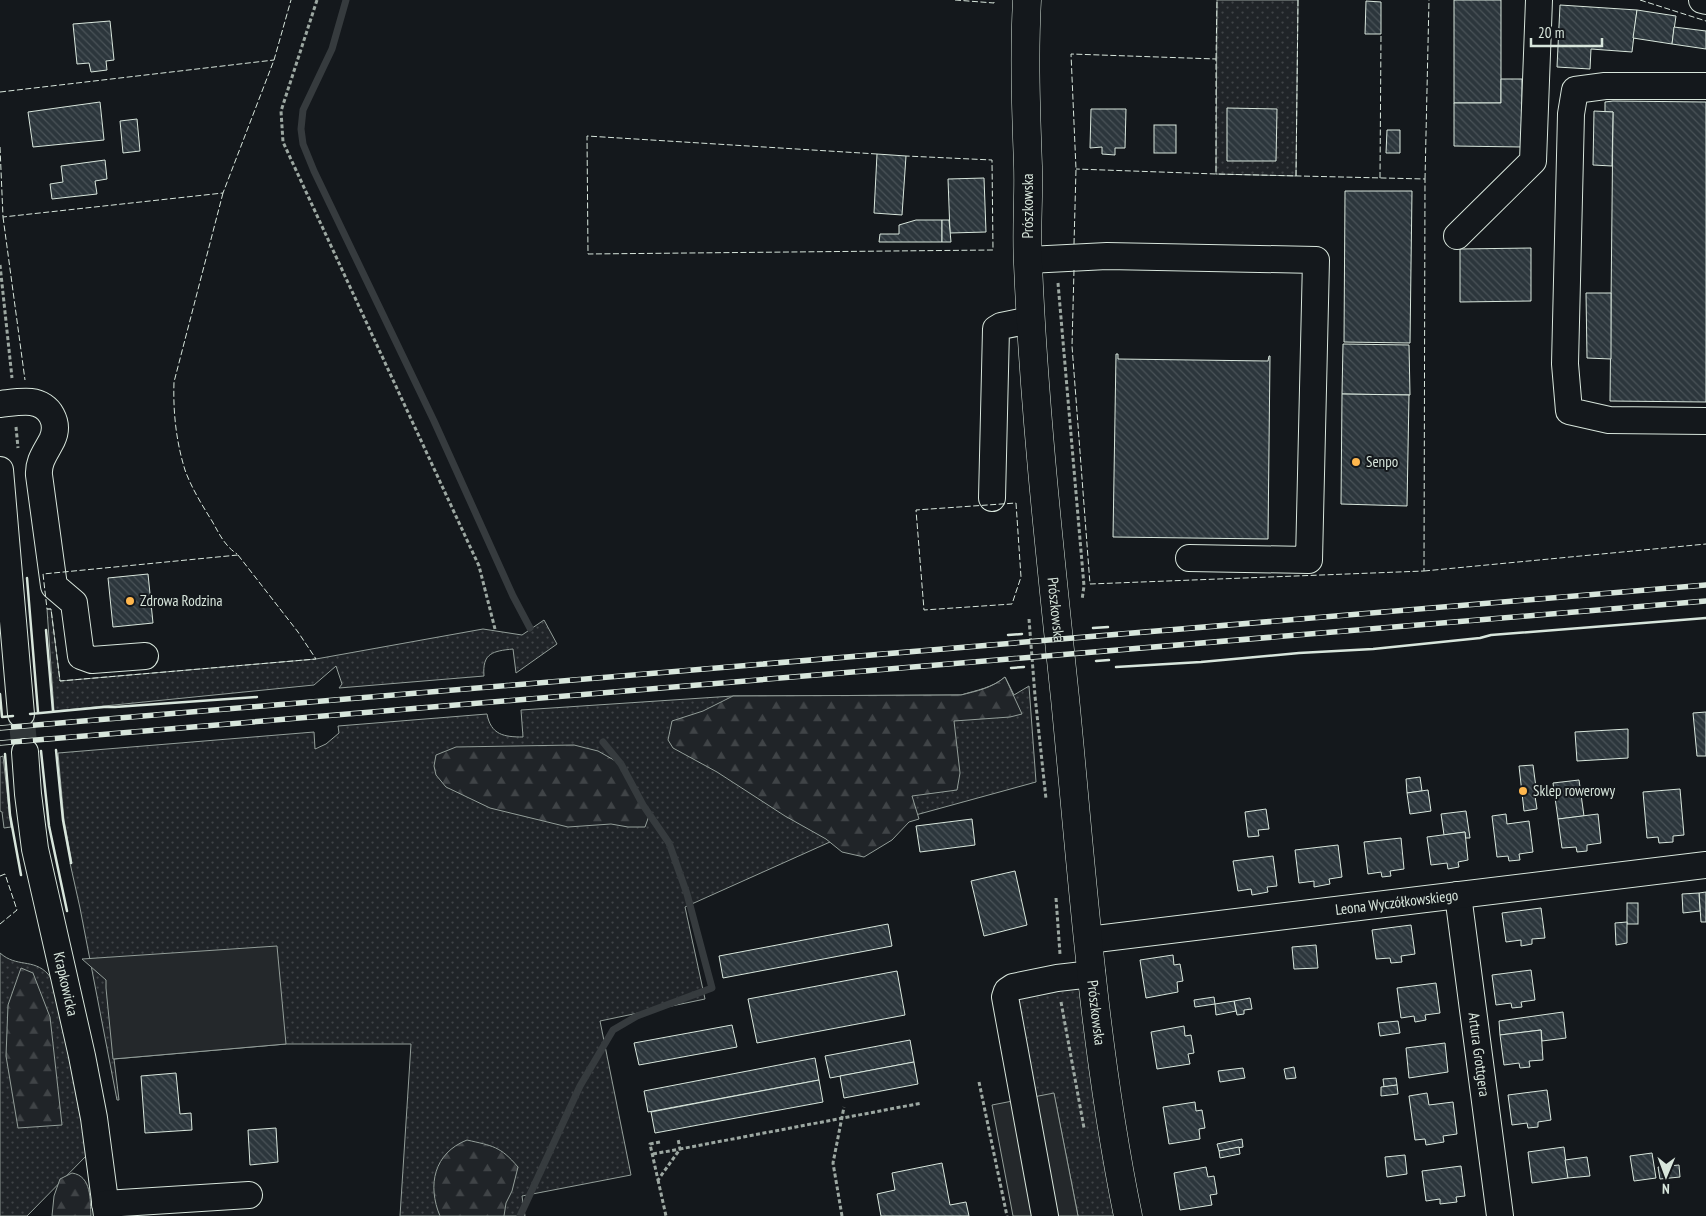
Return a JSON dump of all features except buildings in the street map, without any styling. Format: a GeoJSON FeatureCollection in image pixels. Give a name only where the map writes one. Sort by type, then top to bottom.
{"type":"FeatureCollection","features":[{"type":"Feature","properties":{"kind":"main road","name":"Prószkowska"},"geometry":{"type":"LineString","coordinates":[[1027,0],[1028,260],[1045,498],[1088,940],[1102,1063],[1128,1216]]}},
{"type":"Feature","properties":{"kind":"street"},"geometry":{"type":"LineString","coordinates":[[1457,236],[1533,161],[1539,0]]}},
{"type":"Feature","properties":{"kind":"street"},"geometry":{"type":"LineString","coordinates":[[1702,0],[1706,1]]}},
{"type":"Feature","properties":{"kind":"street"},"geometry":{"type":"LineString","coordinates":[[1706,86],[1605,86],[1575,90],[1571,114],[1566,364],[1569,411],[1609,420],[1706,421]]}},
{"type":"Feature","properties":{"kind":"street"},"geometry":{"type":"LineString","coordinates":[[1028,260],[1107,256],[1316,260],[1309,560],[1188,558]]}},
{"type":"Feature","properties":{"kind":"street"},"geometry":{"type":"LineString","coordinates":[[992,498],[996,329],[1001,326],[1031,320]]}},
{"type":"Feature","properties":{"kind":"street"},"geometry":{"type":"LineString","coordinates":[[0,404],[35,403],[48,409],[55,422],[54,435],[41,460],[39,475],[54,586],[74,603],[81,656],[92,660],[145,656]]}},
{"type":"Feature","properties":{"kind":"street"},"geometry":{"type":"LineString","coordinates":[[0,470],[21,714]]}},
{"type":"Feature","properties":{"kind":"street","name":"Krapkowicka"},"geometry":{"type":"LineString","coordinates":[[24,752],[35,849],[82,1056],[94,1118],[106,1210]]}},
{"type":"Feature","properties":{"kind":"street","name":"Leona Wyczółkowskiego"},"geometry":{"type":"LineString","coordinates":[[1088,940],[1706,865]]}},
{"type":"Feature","properties":{"kind":"street","name":"Artura Grottgera"},"geometry":{"type":"LineString","coordinates":[[1458,895],[1500,1216]]}},
{"type":"Feature","properties":{"kind":"street"},"geometry":{"type":"LineString","coordinates":[[1045,1216],[1005,997],[1007,991],[1013,987],[1057,978],[1092,974]]}},
{"type":"Feature","properties":{"kind":"street"},"geometry":{"type":"LineString","coordinates":[[106,1210],[249,1195]]}},
{"type":"Feature","properties":{"kind":"path"},"geometry":{"type":"LineString","coordinates":[[317,0],[281,111],[283,142],[480,566],[495,629]]}},
{"type":"Feature","properties":{"kind":"path"},"geometry":{"type":"LineString","coordinates":[[1056,258],[1084,586],[1081,606]]}},
{"type":"Feature","properties":{"kind":"path"},"geometry":{"type":"LineString","coordinates":[[979,1082],[1007,1216]]}},
{"type":"Feature","properties":{"kind":"path"},"geometry":{"type":"LineString","coordinates":[[653,1154],[922,1103]]}},
{"type":"Feature","properties":{"kind":"path"},"geometry":{"type":"LineString","coordinates":[[842,1216],[833,1163],[844,1108]]}},
{"type":"Feature","properties":{"kind":"path"},"geometry":{"type":"LineString","coordinates":[[658,1180],[680,1149],[678,1138]]}},
{"type":"Feature","properties":{"kind":"path"},"geometry":{"type":"LineString","coordinates":[[660,1142],[650,1144],[666,1216]]}},
{"type":"Feature","properties":{"kind":"green space"},"geometry":{"type":"Polygon","coordinates":[[[1217,0],[1298,0],[1296,176],[1216,174],[1217,0]]]}},
{"type":"Feature","properties":{"kind":"green space"},"geometry":{"type":"Polygon","coordinates":[[[47,609],[51,609],[60,681],[316,659],[483,629],[522,635],[544,620],[557,644],[516,673],[513,649],[495,652],[490,655],[485,662],[484,676],[339,688],[342,684],[336,666],[314,685],[54,711],[47,609]]]}},
{"type":"Feature","properties":{"kind":"green space"},"geometry":{"type":"Polygon","coordinates":[[[1005,677],[1014,695],[1029,686],[1036,782],[850,833],[685,907],[705,999],[600,1021],[631,1175],[522,1196],[525,1216],[400,1216],[411,1044],[286,1044],[114,1059],[119,1100],[117,1100],[70,863],[72,863],[64,820],[58,753],[314,732],[315,749],[326,744],[339,733],[338,726],[487,714],[495,731],[504,735],[523,737],[521,710],[733,696],[961,695],[990,686],[1005,677]]]}},
{"type":"Feature","properties":{"kind":"green space"},"geometry":{"type":"Polygon","coordinates":[[[1005,677],[1022,714],[1010,717],[954,721],[960,773],[957,790],[912,796],[919,819],[909,822],[892,840],[864,857],[842,852],[826,839],[785,816],[717,772],[673,748],[668,740],[672,721],[703,711],[733,696],[961,695],[990,686],[1005,677]]]}},
{"type":"Feature","properties":{"kind":"green space"},"geometry":{"type":"Polygon","coordinates":[[[574,745],[598,751],[621,764],[643,805],[650,813],[645,827],[611,824],[568,827],[490,808],[446,787],[436,775],[434,766],[436,755],[456,747],[574,745]]]}},
{"type":"Feature","properties":{"kind":"green space"},"geometry":{"type":"Polygon","coordinates":[[[3,756],[11,827],[4,828],[2,812],[0,811],[0,757],[3,756]]]}},
{"type":"Feature","properties":{"kind":"green space"},"geometry":{"type":"Polygon","coordinates":[[[0,953],[6,958],[37,966],[48,974],[51,979],[59,1005],[88,1154],[27,1216],[0,1216],[0,953]]]}},
{"type":"Feature","properties":{"kind":"green space"},"geometry":{"type":"Polygon","coordinates":[[[21,968],[33,973],[50,1017],[62,1125],[18,1128],[6,1056],[8,1005],[21,968]]]}},
{"type":"Feature","properties":{"kind":"green space"},"geometry":{"type":"Polygon","coordinates":[[[1092,974],[1128,1216],[1078,1216],[1054,1094],[1024,1099],[1007,991],[1092,974]]]}},
{"type":"Feature","properties":{"kind":"green space"},"geometry":{"type":"Polygon","coordinates":[[[467,1140],[496,1148],[518,1167],[512,1191],[506,1203],[504,1216],[440,1216],[434,1193],[436,1171],[447,1153],[467,1140]]]}},
{"type":"Feature","properties":{"kind":"green space"},"geometry":{"type":"Polygon","coordinates":[[[72,1173],[79,1175],[87,1184],[91,1216],[52,1216],[54,1196],[60,1179],[72,1173]]]}},
{"type":"Feature","properties":{"kind":"shaded area"},"geometry":{"type":"Polygon","coordinates":[[[277,946],[286,1044],[113,1059],[106,980],[82,959],[277,946]]]}},
{"type":"Feature","properties":{"kind":"shaded area"},"geometry":{"type":"Polygon","coordinates":[[[1054,1093],[1078,1216],[1013,1216],[992,1105],[1054,1093]]]}},
{"type":"Feature","properties":{"kind":"waterway"},"geometry":{"type":"LineString","coordinates":[[346,0],[332,49],[303,110],[301,129],[303,144],[314,171],[434,421],[513,596],[530,628]]}},
{"type":"Feature","properties":{"kind":"waterway"},"geometry":{"type":"LineString","coordinates":[[520,1216],[580,1086],[613,1030],[637,1016],[712,988],[687,894],[669,843],[643,805],[621,764],[603,742]]}},
{"type":"Feature","properties":{"kind":"tunnel"},"geometry":{"type":"LineString","coordinates":[[21,714],[25,752]]}},
{"type":"Feature","properties":{"kind":"railway"},"geometry":{"type":"LineString","coordinates":[[0,728],[1706,585]]}},
{"type":"Feature","properties":{"kind":"railway"},"geometry":{"type":"LineString","coordinates":[[0,743],[1706,601]]}},
{"type":"Feature","properties":{"kind":"fence"},"geometry":{"type":"LineString","coordinates":[[0,147],[3,217],[223,193],[274,60],[291,0]]}},
{"type":"Feature","properties":{"kind":"fence"},"geometry":{"type":"LineString","coordinates":[[955,0],[994,3],[994,0]]}},
{"type":"Feature","properties":{"kind":"fence"},"geometry":{"type":"LineString","coordinates":[[1216,59],[1217,0]]}},
{"type":"Feature","properties":{"kind":"fence"},"geometry":{"type":"LineString","coordinates":[[1296,176],[1298,0]]}},
{"type":"Feature","properties":{"kind":"fence"},"geometry":{"type":"LineString","coordinates":[[1425,179],[1429,0]]}},
{"type":"Feature","properties":{"kind":"fence"},"geometry":{"type":"LineString","coordinates":[[1640,0],[1706,21]]}},
{"type":"Feature","properties":{"kind":"fence"},"geometry":{"type":"LineString","coordinates":[[1380,178],[1381,34]]}},
{"type":"Feature","properties":{"kind":"fence"},"geometry":{"type":"LineString","coordinates":[[1074,244],[1076,169],[1071,54],[1216,59],[1216,174],[1076,169]]}},
{"type":"Feature","properties":{"kind":"fence"},"geometry":{"type":"LineString","coordinates":[[0,92],[274,60]]}},
{"type":"Feature","properties":{"kind":"fence"},"geometry":{"type":"LineString","coordinates":[[877,154],[587,136],[588,254],[993,250],[992,160],[906,156]]}},
{"type":"Feature","properties":{"kind":"fence"},"geometry":{"type":"LineString","coordinates":[[1074,270],[1072,346],[1090,584],[1424,571],[1425,179],[1216,174]]}},
{"type":"Feature","properties":{"kind":"fence"},"geometry":{"type":"LineString","coordinates":[[223,193],[174,382],[174,404],[177,437],[187,476],[223,539],[237,554]]}},
{"type":"Feature","properties":{"kind":"fence"},"geometry":{"type":"LineString","coordinates":[[3,217],[25,380]]}},
{"type":"Feature","properties":{"kind":"fence"},"geometry":{"type":"LineString","coordinates":[[1016,503],[1021,577],[1012,604],[924,610],[916,510],[1016,503]]}},
{"type":"Feature","properties":{"kind":"fence"},"geometry":{"type":"LineString","coordinates":[[1424,571],[1706,544]]}},
{"type":"Feature","properties":{"kind":"fence"},"geometry":{"type":"LineString","coordinates":[[238,555],[298,632],[316,659],[60,681],[51,609],[47,609],[43,574],[238,555]]}},
{"type":"Feature","properties":{"kind":"fence"},"geometry":{"type":"LineString","coordinates":[[0,876],[5,874],[17,910],[0,924]]}},
{"type":"Feature","properties":{"kind":"wall"},"geometry":{"type":"LineString","coordinates":[[27,578],[38,712]]}},
{"type":"Feature","properties":{"kind":"wall"},"geometry":{"type":"LineString","coordinates":[[1116,667],[1373,649],[1480,638],[1491,635],[1706,618]]}},
{"type":"Feature","properties":{"kind":"wall"},"geometry":{"type":"LineString","coordinates":[[1093,628],[1108,627]]}},
{"type":"Feature","properties":{"kind":"wall"},"geometry":{"type":"LineString","coordinates":[[46,630],[53,711]]}},
{"type":"Feature","properties":{"kind":"wall"},"geometry":{"type":"LineString","coordinates":[[1008,635],[1022,634]]}},
{"type":"Feature","properties":{"kind":"wall"},"geometry":{"type":"LineString","coordinates":[[1096,661],[1109,660]]}},
{"type":"Feature","properties":{"kind":"wall"},"geometry":{"type":"LineString","coordinates":[[1011,668],[1024,667]]}},
{"type":"Feature","properties":{"kind":"wall"},"geometry":{"type":"LineString","coordinates":[[0,694],[2,717],[13,716]]}},
{"type":"Feature","properties":{"kind":"wall"},"geometry":{"type":"LineString","coordinates":[[30,714],[257,697]]}},
{"type":"Feature","properties":{"kind":"wall"},"geometry":{"type":"LineString","coordinates":[[56,750],[63,820],[71,863]]}},
{"type":"Feature","properties":{"kind":"wall"},"geometry":{"type":"LineString","coordinates":[[41,751],[49,826],[67,911]]}},
{"type":"Feature","properties":{"kind":"wall"},"geometry":{"type":"LineString","coordinates":[[5,754],[10,815],[21,875]]}},
{"type":"Feature","properties":{"kind":"place","name":"Senpo"},"geometry":{"type":"Point","coordinates":[1356,462]}},
{"type":"Feature","properties":{"kind":"place","name":"Zdrowa Rodzina"},"geometry":{"type":"Point","coordinates":[130,601]}},
{"type":"Feature","properties":{"kind":"place","name":"Sklep rowerowy"},"geometry":{"type":"Point","coordinates":[1523,791]}}]}
